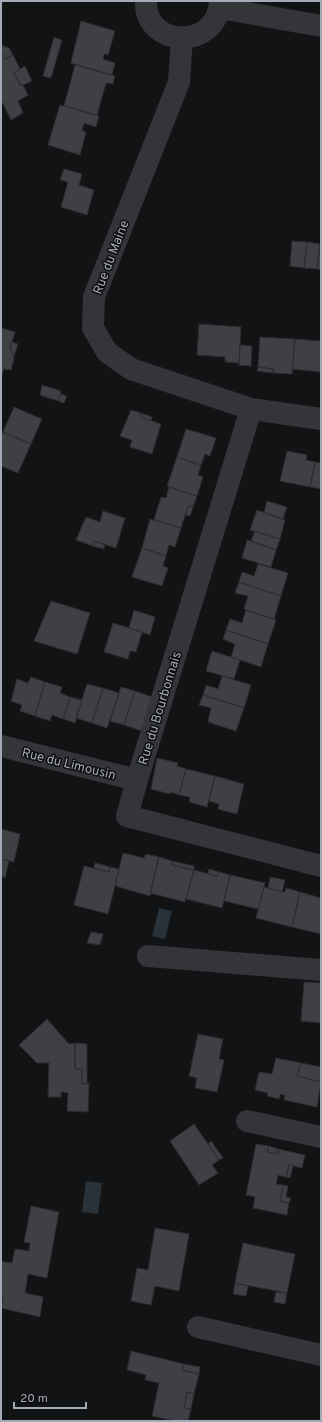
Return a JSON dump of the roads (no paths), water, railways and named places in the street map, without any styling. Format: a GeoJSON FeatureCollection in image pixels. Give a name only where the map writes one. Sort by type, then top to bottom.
{"type":"FeatureCollection","features":[{"type":"Feature","properties":{"kind":"street"},"geometry":{"type":"LineString","coordinates":[[146,1],[146,7],[150,19],[158,29],[169,36],[182,38],[192,37],[202,33],[210,27],[216,18],[220,5],[321,26]]}},
{"type":"Feature","properties":{"kind":"street","name":"Rue du Maine"},"geometry":{"type":"LineString","coordinates":[[182,38],[179,82],[94,297],[93,328],[107,352],[131,369],[251,409],[321,419]]}},
{"type":"Feature","properties":{"kind":"street","name":"Rue du Bourbonnais"},"geometry":{"type":"LineString","coordinates":[[251,409],[127,816],[321,866]]}},
{"type":"Feature","properties":{"kind":"street","name":"Rue du Limousin"},"geometry":{"type":"LineString","coordinates":[[1,746],[137,780]]}},
{"type":"Feature","properties":{"kind":"street"},"geometry":{"type":"LineString","coordinates":[[148,956],[321,970]]}},
{"type":"Feature","properties":{"kind":"street"},"geometry":{"type":"LineString","coordinates":[[247,1121],[321,1137]]}},
{"type":"Feature","properties":{"kind":"street"},"geometry":{"type":"LineString","coordinates":[[198,1327],[321,1355]]}}]}
